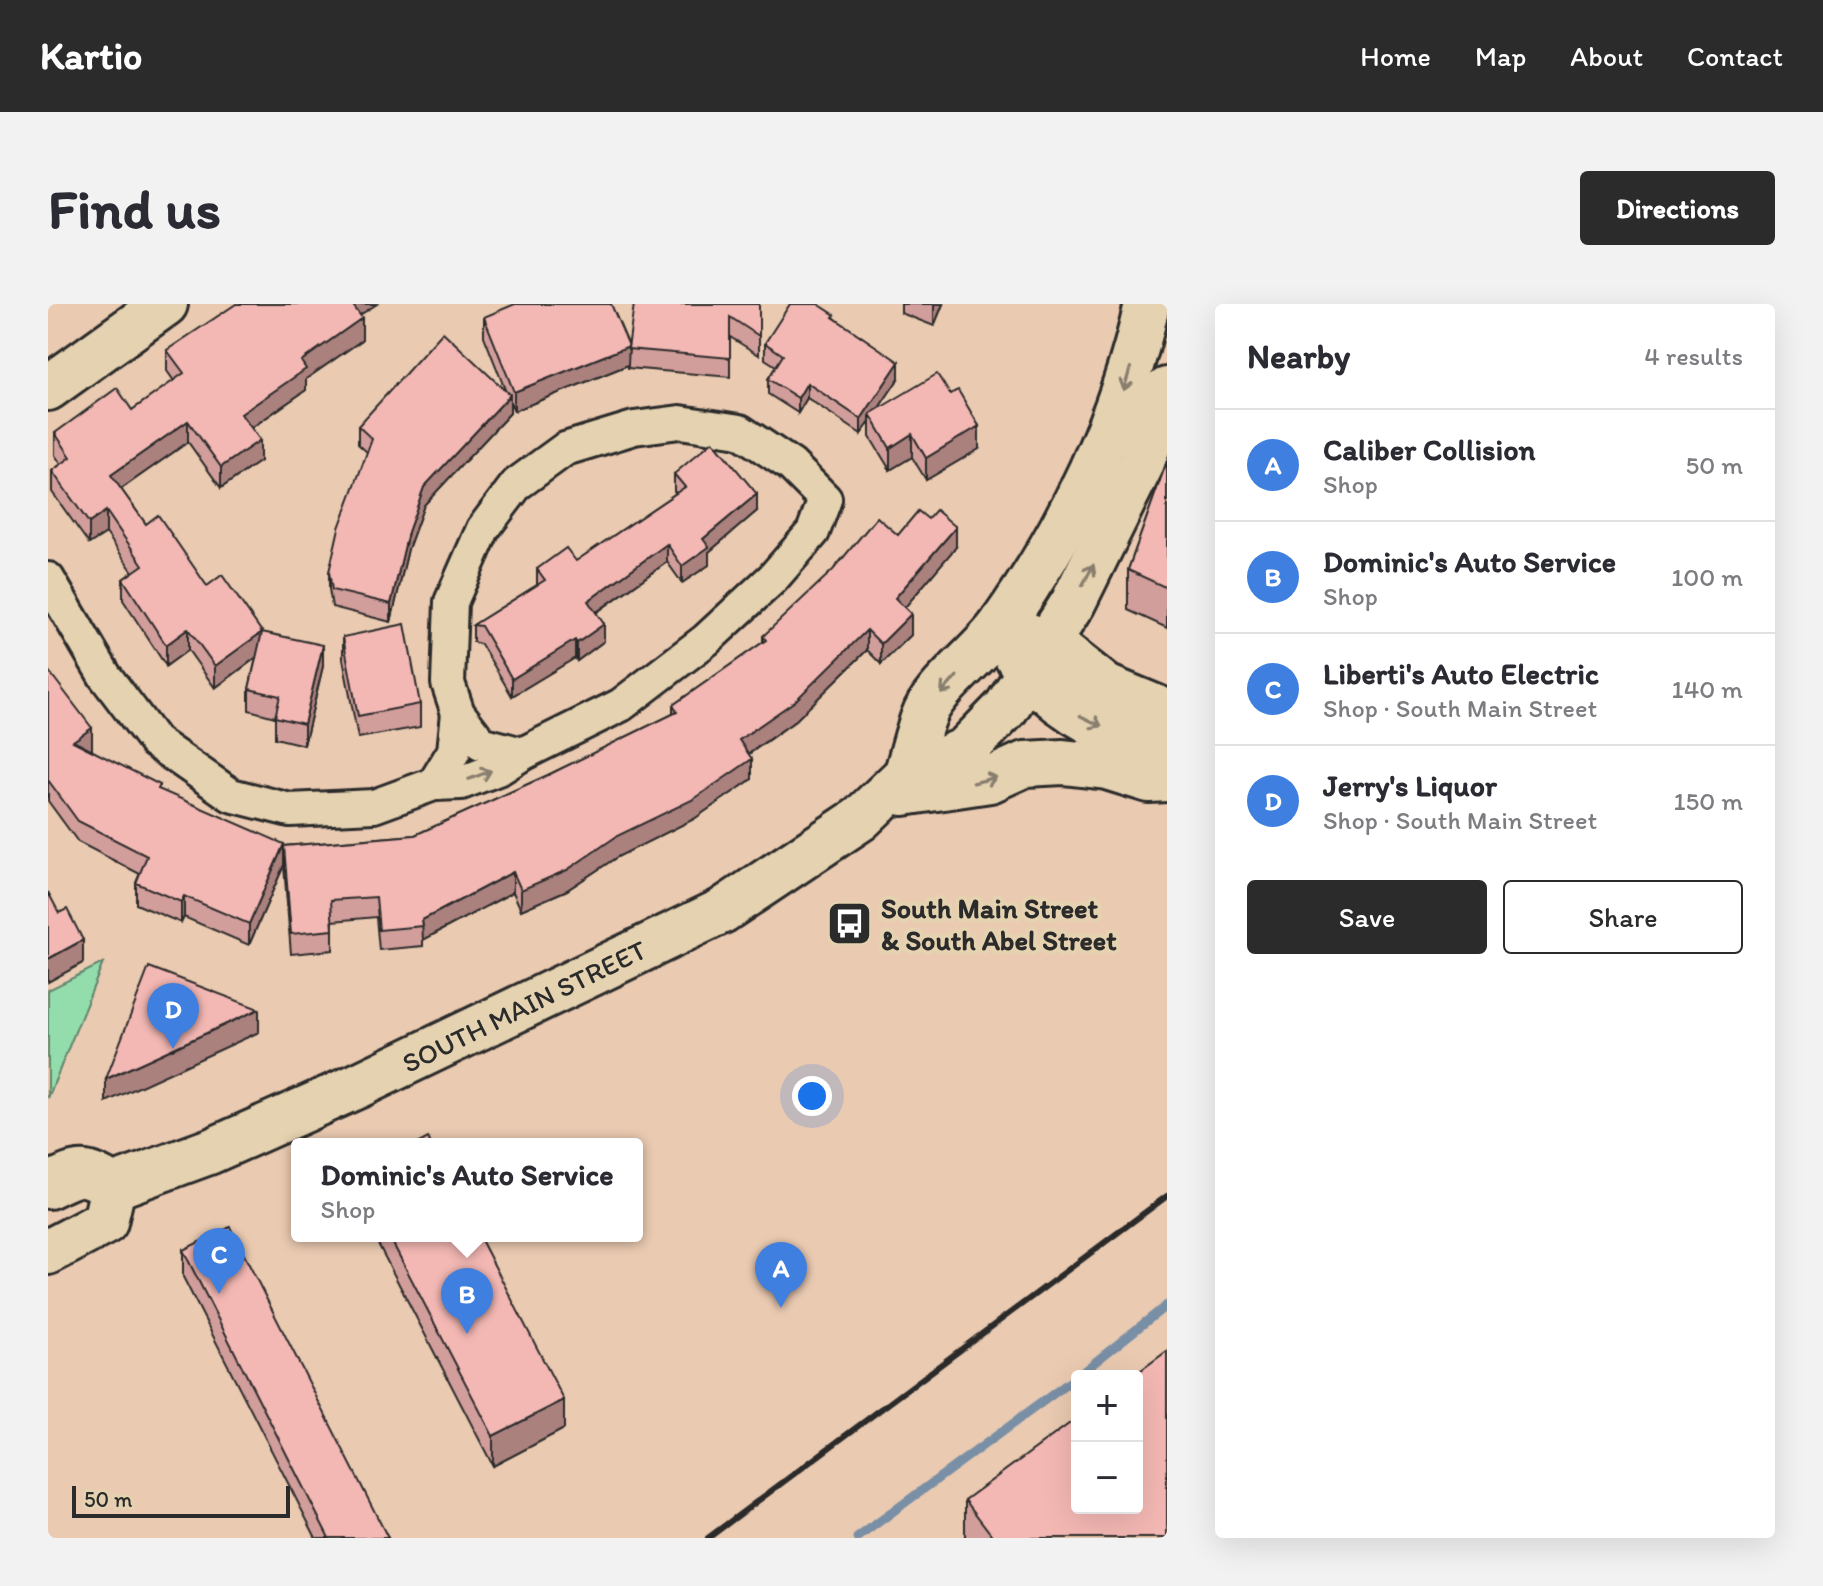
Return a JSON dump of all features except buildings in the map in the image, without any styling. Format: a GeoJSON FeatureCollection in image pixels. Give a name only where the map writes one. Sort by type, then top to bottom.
{"type":"FeatureCollection","features":[{"type":"Feature","properties":{"kind":"main road"},"geometry":{"type":"LineString","coordinates":[[48,388],[165,304]]}},
{"type":"Feature","properties":{"kind":"main road","name":"SOUTH MAIN STREET"},"geometry":{"type":"LineString","coordinates":[[893,786],[927,709],[1001,627],[1033,577],[1095,461],[1119,403],[1147,304]]}},
{"type":"Feature","properties":{"kind":"main road","name":"SOUTH MAIN STREET"},"geometry":{"type":"LineString","coordinates":[[113,1187],[211,1151],[357,1086],[722,911],[860,819],[893,786],[965,750],[1006,708],[1040,659],[1096,560],[1142,463],[1167,390]]}},
{"type":"Feature","properties":{"kind":"main road"},"geometry":{"type":"LineString","coordinates":[[1001,627],[1040,659],[1084,719],[1151,746],[1167,747]]}},
{"type":"Feature","properties":{"kind":"main road"},"geometry":{"type":"LineString","coordinates":[[1040,659],[1167,712]]}},
{"type":"Feature","properties":{"kind":"main road"},"geometry":{"type":"LineString","coordinates":[[893,786],[990,780],[1025,764],[1063,762],[1107,767],[1149,780],[1167,779]]}},
{"type":"Feature","properties":{"kind":"main road"},"geometry":{"type":"LineString","coordinates":[[48,1186],[80,1171],[88,1172],[113,1187],[105,1222],[48,1252]]}},
{"type":"Feature","properties":{"kind":"street"},"geometry":{"type":"LineString","coordinates":[[48,579],[105,676],[155,742],[231,795],[290,810],[374,806],[434,784],[461,783],[500,768],[621,705],[706,640],[773,578],[813,532],[825,499],[791,465],[740,431],[680,422],[634,428],[565,449],[517,484],[483,529],[451,602],[448,683],[458,713],[481,743],[522,754]]}},
{"type":"Feature","properties":{"kind":"street"},"geometry":{"type":"LineString","coordinates":[[434,784],[454,751],[458,713]]}},
{"type":"Feature","properties":{"kind":"green space"},"geometry":{"type":"Polygon","coordinates":[[[103,963],[48,1098],[48,990],[103,963]]]}},
{"type":"Feature","properties":{"kind":"waterway"},"geometry":{"type":"LineString","coordinates":[[857,1538],[1075,1378],[1167,1305]]}},
{"type":"Feature","properties":{"kind":"railway"},"geometry":{"type":"LineString","coordinates":[[708,1538],[1167,1196]]}},
{"type":"Feature","properties":{"kind":"place","name":"South Main Street & South Abel Street"},"geometry":{"type":"Point","coordinates":[850,924]}},
{"type":"Feature","properties":{"kind":"place","name":"Jerry's Liquor"},"geometry":{"type":"Point","coordinates":[173,1049]}},
{"type":"Feature","properties":{"kind":"place","name":"Liberti's Auto Electric"},"geometry":{"type":"Point","coordinates":[219,1294]}},
{"type":"Feature","properties":{"kind":"place","name":"Caliber Collision"},"geometry":{"type":"Point","coordinates":[781,1308]}},
{"type":"Feature","properties":{"kind":"place","name":"Dominic's Auto Service"},"geometry":{"type":"Point","coordinates":[467,1334]}}]}
